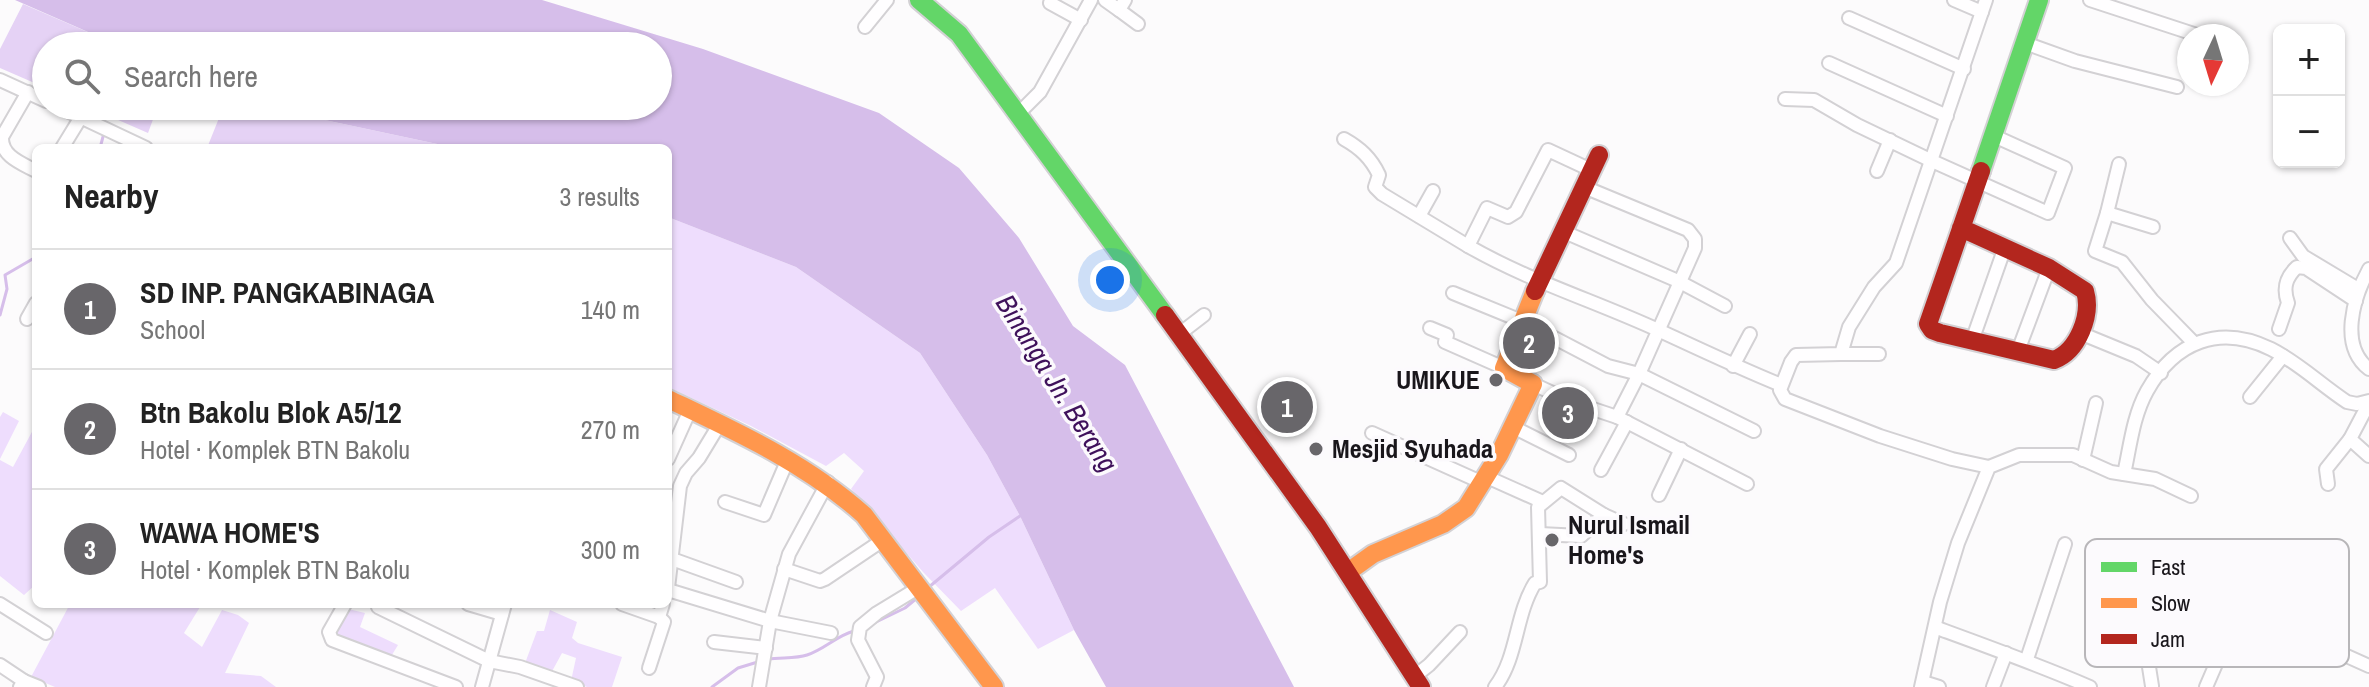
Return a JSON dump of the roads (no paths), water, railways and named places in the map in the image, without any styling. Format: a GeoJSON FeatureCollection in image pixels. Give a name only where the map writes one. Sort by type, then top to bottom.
{"type":"FeatureCollection","features":[{"type":"Feature","properties":{"kind":"street"},"geometry":{"type":"LineString","coordinates":[[865,27],[887,0]]}},
{"type":"Feature","properties":{"kind":"street"},"geometry":{"type":"LineString","coordinates":[[919,0],[959,34],[1025,108],[1348,572],[1418,682],[1429,665],[1460,632]]}},
{"type":"Feature","properties":{"kind":"street"},"geometry":{"type":"LineString","coordinates":[[1025,108],[1091,0]]}},
{"type":"Feature","properties":{"kind":"street"},"geometry":{"type":"LineString","coordinates":[[1105,0],[1122,5],[1138,24]]}},
{"type":"Feature","properties":{"kind":"street"},"geometry":{"type":"LineString","coordinates":[[1841,354],[1849,327],[1874,287],[1896,263],[1984,6],[1954,0]]}},
{"type":"Feature","properties":{"kind":"street"},"geometry":{"type":"LineString","coordinates":[[1961,228],[2049,268],[2085,291],[2087,296],[2080,333],[2072,349],[2060,359],[1972,341],[1932,330],[1928,324],[2039,0]]}},
{"type":"Feature","properties":{"kind":"street"},"geometry":{"type":"LineString","coordinates":[[2090,0],[2177,28]]}},
{"type":"Feature","properties":{"kind":"street"},"geometry":{"type":"LineString","coordinates":[[1050,3],[1081,20]]}},
{"type":"Feature","properties":{"kind":"street"},"geometry":{"type":"LineString","coordinates":[[1849,18],[1964,69]]}},
{"type":"Feature","properties":{"kind":"street"},"geometry":{"type":"LineString","coordinates":[[2025,43],[2075,61],[2177,87]]}},
{"type":"Feature","properties":{"kind":"street"},"geometry":{"type":"LineString","coordinates":[[1829,63],[1947,116]]}},
{"type":"Feature","properties":{"kind":"street"},"geometry":{"type":"LineString","coordinates":[[0,80],[32,94]]}},
{"type":"Feature","properties":{"kind":"street"},"geometry":{"type":"LineString","coordinates":[[28,92],[2,137],[2,144],[5,152],[32,169]]}},
{"type":"Feature","properties":{"kind":"street"},"geometry":{"type":"LineString","coordinates":[[1785,99],[1814,100],[1857,125],[1977,182],[2046,213],[2051,210],[2066,171],[1994,136]]}},
{"type":"Feature","properties":{"kind":"street"},"geometry":{"type":"LineString","coordinates":[[64,144],[79,120]]}},
{"type":"Feature","properties":{"kind":"street"},"geometry":{"type":"LineString","coordinates":[[87,120],[138,144]]}},
{"type":"Feature","properties":{"kind":"street"},"geometry":{"type":"LineString","coordinates":[[1344,139],[1364,152],[1375,167],[1379,175],[1377,190],[1468,246],[1539,282],[1658,330],[1781,385]]}},
{"type":"Feature","properties":{"kind":"street"},"geometry":{"type":"LineString","coordinates":[[1877,171],[1890,140]]}},
{"type":"Feature","properties":{"kind":"street"},"geometry":{"type":"LineString","coordinates":[[1468,246],[1487,208],[1508,217],[1516,212],[1548,150],[1591,171],[1692,234],[1695,248],[1678,281],[1601,470]]}},
{"type":"Feature","properties":{"kind":"street"},"geometry":{"type":"LineString","coordinates":[[2119,164],[2095,251],[2122,262],[2152,300],[2193,342]]}},
{"type":"Feature","properties":{"kind":"street"},"geometry":{"type":"LineString","coordinates":[[1504,368],[1539,282],[1591,171]]}},
{"type":"Feature","properties":{"kind":"street"},"geometry":{"type":"LineString","coordinates":[[1419,216],[1433,191]]}},
{"type":"Feature","properties":{"kind":"street"},"geometry":{"type":"LineString","coordinates":[[2107,213],[2153,227]]}},
{"type":"Feature","properties":{"kind":"street"},"geometry":{"type":"LineString","coordinates":[[1562,231],[1678,281],[1725,306]]}},
{"type":"Feature","properties":{"kind":"street"},"geometry":{"type":"LineString","coordinates":[[2290,238],[2303,256],[2357,295]]}},
{"type":"Feature","properties":{"kind":"street"},"geometry":{"type":"LineString","coordinates":[[1972,341],[2005,247]]}},
{"type":"Feature","properties":{"kind":"street"},"geometry":{"type":"LineString","coordinates":[[2279,329],[2288,303],[2285,287],[2297,267],[2306,268],[2357,295]]}},
{"type":"Feature","properties":{"kind":"street"},"geometry":{"type":"LineString","coordinates":[[2018,351],[2049,268]]}},
{"type":"Feature","properties":{"kind":"street"},"geometry":{"type":"LineString","coordinates":[[2369,269],[2357,295],[2351,336],[2353,351],[2369,369]]}},
{"type":"Feature","properties":{"kind":"street"},"geometry":{"type":"LineString","coordinates":[[1453,293],[1524,322],[1608,366],[1639,374],[1754,431]]}},
{"type":"Feature","properties":{"kind":"street"},"geometry":{"type":"LineString","coordinates":[[27,319],[32,310]]}},
{"type":"Feature","properties":{"kind":"street"},"geometry":{"type":"LineString","coordinates":[[1182,332],[1204,315]]}},
{"type":"Feature","properties":{"kind":"street"},"geometry":{"type":"LineString","coordinates":[[1430,328],[1447,335],[1445,342],[1572,402],[1622,419],[1747,484]]}},
{"type":"Feature","properties":{"kind":"street"},"geometry":{"type":"LineString","coordinates":[[2080,333],[2136,356],[2161,373]]}},
{"type":"Feature","properties":{"kind":"street"},"geometry":{"type":"LineString","coordinates":[[1733,366],[1750,334]]}},
{"type":"Feature","properties":{"kind":"street"},"geometry":{"type":"LineString","coordinates":[[2124,474],[2147,391],[2193,342],[2236,337],[2299,364],[2347,402],[2369,402]]}},
{"type":"Feature","properties":{"kind":"street"},"geometry":{"type":"LineString","coordinates":[[1879,354],[1796,355],[1780,390],[1785,399],[1870,433],[1952,459],[1989,467],[2019,455],[2073,455],[2111,472],[2155,479],[2191,496]]}},
{"type":"Feature","properties":{"kind":"street"},"geometry":{"type":"LineString","coordinates":[[2250,397],[2283,356]]}},
{"type":"Feature","properties":{"kind":"street"},"geometry":{"type":"LineString","coordinates":[[1348,572],[1366,558],[1456,517],[1471,504],[1533,384]]}},
{"type":"Feature","properties":{"kind":"street"},"geometry":{"type":"LineString","coordinates":[[672,401],[828,482],[864,515],[994,687]]}},
{"type":"Feature","properties":{"kind":"street"},"geometry":{"type":"LineString","coordinates":[[2328,484],[2326,469],[2350,439],[2369,402]]}},
{"type":"Feature","properties":{"kind":"street"},"geometry":{"type":"LineString","coordinates":[[2083,460],[2096,403]]}},
{"type":"Feature","properties":{"kind":"street"},"geometry":{"type":"LineString","coordinates":[[672,450],[690,410]]}},
{"type":"Feature","properties":{"kind":"street"},"geometry":{"type":"LineString","coordinates":[[719,425],[683,477],[672,559],[736,582]]}},
{"type":"Feature","properties":{"kind":"street"},"geometry":{"type":"LineString","coordinates":[[1513,427],[1569,455]]}},
{"type":"Feature","properties":{"kind":"street"},"geometry":{"type":"LineString","coordinates":[[1372,433],[1543,502]]}},
{"type":"Feature","properties":{"kind":"street"},"geometry":{"type":"LineString","coordinates":[[2350,439],[2369,456]]}},
{"type":"Feature","properties":{"kind":"street"},"geometry":{"type":"LineString","coordinates":[[1659,495],[1681,449]]}},
{"type":"Feature","properties":{"kind":"street"},"geometry":{"type":"LineString","coordinates":[[725,502],[764,515],[788,459]]}},
{"type":"Feature","properties":{"kind":"street"},"geometry":{"type":"LineString","coordinates":[[1939,687],[1922,684],[1937,628],[1940,602],[1958,543],[1989,467]]}},
{"type":"Feature","properties":{"kind":"street"},"geometry":{"type":"LineString","coordinates":[[759,687],[770,621],[784,569],[828,482]]}},
{"type":"Feature","properties":{"kind":"street"},"geometry":{"type":"LineString","coordinates":[[1495,687],[1505,672],[1526,600],[1535,583],[1540,582],[1538,507],[1561,488],[1624,524]]}},
{"type":"Feature","properties":{"kind":"street"},"geometry":{"type":"LineString","coordinates":[[1540,534],[1581,536],[1604,515]]}},
{"type":"Feature","properties":{"kind":"street"},"geometry":{"type":"LineString","coordinates":[[784,569],[820,581],[883,540]]}},
{"type":"Feature","properties":{"kind":"street"},"geometry":{"type":"LineString","coordinates":[[2027,659],[2065,544]]}},
{"type":"Feature","properties":{"kind":"street"},"geometry":{"type":"LineString","coordinates":[[873,687],[877,677],[858,640],[860,627],[918,588]]}},
{"type":"Feature","properties":{"kind":"street"},"geometry":{"type":"LineString","coordinates":[[672,590],[770,621],[831,633]]}},
{"type":"Feature","properties":{"kind":"street"},"geometry":{"type":"LineString","coordinates":[[0,604],[46,633]]}},
{"type":"Feature","properties":{"kind":"street"},"geometry":{"type":"LineString","coordinates":[[343,608],[329,632],[332,640],[456,687]]}},
{"type":"Feature","properties":{"kind":"street"},"geometry":{"type":"LineString","coordinates":[[380,608],[489,661],[520,667],[577,687]]}},
{"type":"Feature","properties":{"kind":"street"},"geometry":{"type":"LineString","coordinates":[[482,687],[503,609]]}},
{"type":"Feature","properties":{"kind":"street"},"geometry":{"type":"LineString","coordinates":[[649,668],[663,629],[661,610]]}},
{"type":"Feature","properties":{"kind":"street"},"geometry":{"type":"LineString","coordinates":[[1937,628],[2027,659],[2090,687]]}},
{"type":"Feature","properties":{"kind":"street"},"geometry":{"type":"LineString","coordinates":[[714,642],[766,648]]}},
{"type":"Feature","properties":{"kind":"street"},"geometry":{"type":"LineString","coordinates":[[1993,687],[2006,653]]}},
{"type":"Feature","properties":{"kind":"street"},"geometry":{"type":"LineString","coordinates":[[2349,657],[2369,666]]}},
{"type":"Feature","properties":{"kind":"street"},"geometry":{"type":"LineString","coordinates":[[0,665],[22,684],[39,687]]}},
{"type":"Feature","properties":{"kind":"street"},"geometry":{"type":"LineString","coordinates":[[2149,667],[2153,687]]}},
{"type":"Feature","properties":{"kind":"street"},"geometry":{"type":"LineString","coordinates":[[2206,687],[2215,667]]}},
{"type":"Feature","properties":{"kind":"water"},"geometry":{"type":"Polygon","coordinates":[[[15,0],[542,0],[647,32],[88,32],[15,0]]]}},
{"type":"Feature","properties":{"kind":"water","name":"Binanga Jn. Berang"},"geometry":{"type":"Polygon","coordinates":[[[672,40],[879,113],[959,168],[1019,238],[1073,326],[1125,365],[1294,687],[1106,687],[1074,630],[987,455],[920,353],[796,267],[672,219],[672,144],[437,144],[325,120],[672,120],[672,40]]]}},
{"type":"Feature","properties":{"kind":"waterway"},"geometry":{"type":"LineString","coordinates":[[101,144],[104,133]]}},
{"type":"Feature","properties":{"kind":"waterway"},"geometry":{"type":"LineString","coordinates":[[0,315],[7,289],[5,275],[32,259]]}},
{"type":"Feature","properties":{"kind":"waterway"},"geometry":{"type":"LineString","coordinates":[[929,587],[989,537],[1020,516]]}},
{"type":"Feature","properties":{"kind":"waterway"},"geometry":{"type":"LineString","coordinates":[[872,624],[905,608],[917,598]]}},
{"type":"Feature","properties":{"kind":"waterway"},"geometry":{"type":"LineString","coordinates":[[768,659],[807,655],[854,631]]}},
{"type":"Feature","properties":{"kind":"waterway"},"geometry":{"type":"LineString","coordinates":[[712,687],[738,668],[761,661]]}},
{"type":"Feature","properties":{"kind":"place","name":"Btn Bakolu Blok A5/12"},"geometry":{"type":"Point","coordinates":[1529,343]}},
{"type":"Feature","properties":{"kind":"place","name":"UMIKUE"},"geometry":{"type":"Point","coordinates":[1496,380]}},
{"type":"Feature","properties":{"kind":"place","name":"SD INP. PANGKABINAGA"},"geometry":{"type":"Point","coordinates":[1287,407]}},
{"type":"Feature","properties":{"kind":"place","name":"WAWA HOME'S"},"geometry":{"type":"Point","coordinates":[1568,413]}},
{"type":"Feature","properties":{"kind":"place","name":"Mesjid Syuhada"},"geometry":{"type":"Point","coordinates":[1316,449]}},
{"type":"Feature","properties":{"kind":"place","name":"Nurul Ismail Home's"},"geometry":{"type":"Point","coordinates":[1552,540]}}]}
